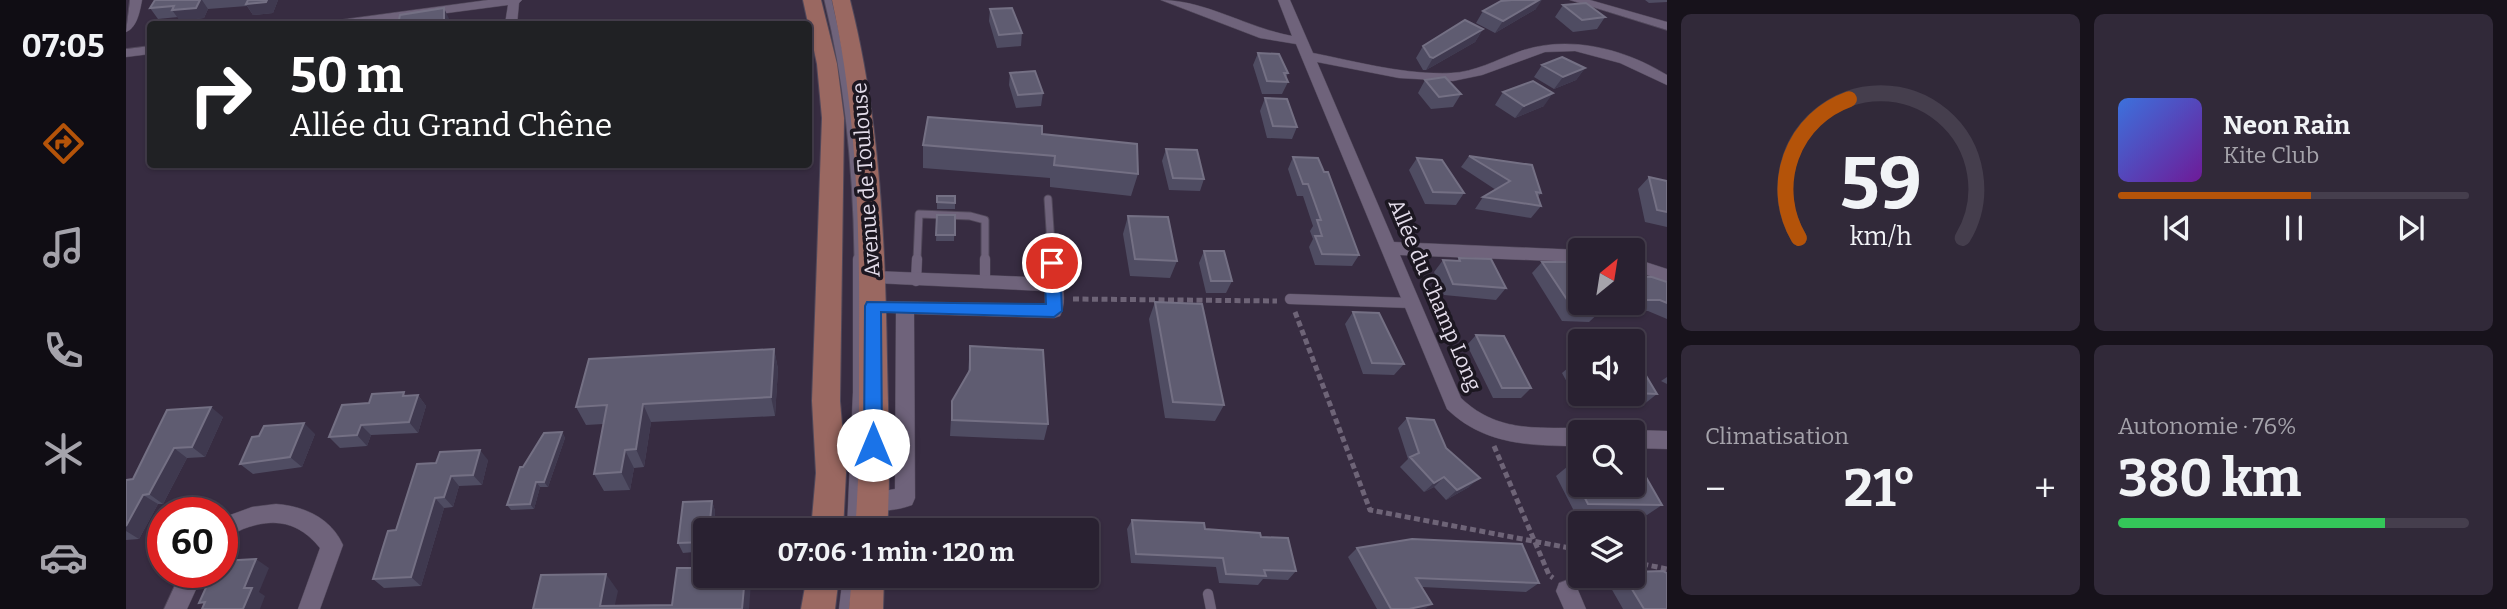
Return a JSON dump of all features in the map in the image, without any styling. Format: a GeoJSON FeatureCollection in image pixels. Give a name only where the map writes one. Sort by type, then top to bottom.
{"type":"FeatureCollection","features":[{"type":"Feature","properties":{"kind":"main road","name":"Avenue de Toulouse"},"geometry":{"type":"LineString","coordinates":[[813,0],[827,64],[833,118],[826,410],[831,473],[828,518]]}},
{"type":"Feature","properties":{"kind":"main road","name":"Avenue de Toulouse"},"geometry":{"type":"LineString","coordinates":[[841,0],[859,78],[867,151],[866,277],[873,306],[872,518]]}},
{"type":"Feature","properties":{"kind":"main road"},"geometry":{"type":"LineString","coordinates":[[831,248],[844,269],[866,277]]}},
{"type":"Feature","properties":{"kind":"main road"},"geometry":{"type":"LineString","coordinates":[[830,312],[838,293],[866,277]]}},
{"type":"Feature","properties":{"kind":"main road"},"geometry":{"type":"LineString","coordinates":[[818,609],[821,588]]}},
{"type":"Feature","properties":{"kind":"main road"},"geometry":{"type":"LineString","coordinates":[[866,609],[867,588]]}},
{"type":"Feature","properties":{"kind":"street"},"geometry":{"type":"LineString","coordinates":[[126,27],[134,12],[136,0]]}},
{"type":"Feature","properties":{"kind":"street"},"geometry":{"type":"LineString","coordinates":[[387,21],[514,0],[511,21]]}},
{"type":"Feature","properties":{"kind":"street"},"geometry":{"type":"LineString","coordinates":[[1167,0],[1265,35],[1302,41]]}},
{"type":"Feature","properties":{"kind":"street","name":"Allée du Champ Long"},"geometry":{"type":"LineString","coordinates":[[1284,0],[1454,403],[1466,417],[1486,430]]}},
{"type":"Feature","properties":{"kind":"street"},"geometry":{"type":"LineString","coordinates":[[1576,0],[1667,26]]}},
{"type":"Feature","properties":{"kind":"street"},"geometry":{"type":"LineString","coordinates":[[1309,56],[1410,75],[1453,77],[1478,72],[1544,48],[1562,46],[1624,60],[1654,72],[1667,81]]}},
{"type":"Feature","properties":{"kind":"street"},"geometry":{"type":"LineString","coordinates":[[126,53],[147,50]]}},
{"type":"Feature","properties":{"kind":"street"},"geometry":{"type":"LineString","coordinates":[[1389,248],[1568,255]]}},
{"type":"Feature","properties":{"kind":"street"},"geometry":{"type":"LineString","coordinates":[[1645,268],[1667,276]]}},
{"type":"Feature","properties":{"kind":"street"},"geometry":{"type":"LineString","coordinates":[[866,277],[985,283],[1054,292],[1054,311],[873,306]]}},
{"type":"Feature","properties":{"kind":"street"},"geometry":{"type":"LineString","coordinates":[[873,501],[905,498],[905,307]]}},
{"type":"Feature","properties":{"kind":"street"},"geometry":{"type":"LineString","coordinates":[[1486,430],[1568,437]]}},
{"type":"Feature","properties":{"kind":"street"},"geometry":{"type":"LineString","coordinates":[[1645,439],[1667,440]]}},
{"type":"Feature","properties":{"kind":"street"},"geometry":{"type":"LineString","coordinates":[[238,521],[261,514],[307,521],[332,545],[309,609]]}},
{"type":"Feature","properties":{"kind":"street"},"geometry":{"type":"LineString","coordinates":[[175,609],[185,588]]}},
{"type":"Feature","properties":{"kind":"lane"},"geometry":{"type":"LineString","coordinates":[[828,0],[845,82],[866,277],[853,518]]}},
{"type":"Feature","properties":{"kind":"lane"},"geometry":{"type":"LineString","coordinates":[[1048,199],[1054,292]]}},
{"type":"Feature","properties":{"kind":"lane"},"geometry":{"type":"LineString","coordinates":[[916,281],[919,214],[970,216],[985,220],[985,283]]}},
{"type":"Feature","properties":{"kind":"lane"},"geometry":{"type":"LineString","coordinates":[[1290,299],[1410,303]]}},
{"type":"Feature","properties":{"kind":"lane"},"geometry":{"type":"LineString","coordinates":[[844,609],[847,588]]}},
{"type":"Feature","properties":{"kind":"lane"},"geometry":{"type":"LineString","coordinates":[[1208,594],[1211,609]]}},
{"type":"Feature","properties":{"kind":"path"},"geometry":{"type":"LineString","coordinates":[[1054,292],[1271,302],[1290,299],[1370,510],[1568,547]]}},
{"type":"Feature","properties":{"kind":"path"},"geometry":{"type":"LineString","coordinates":[[1486,430],[1549,575],[1571,600]]}},
{"type":"Feature","properties":{"kind":"path"},"geometry":{"type":"LineString","coordinates":[[1645,564],[1667,569]]}},
{"type":"Feature","properties":{"kind":"building"},"geometry":{"type":"Polygon","coordinates":[[[155,0],[200,0],[196,8],[172,10],[174,6],[150,8],[155,0]]]}},
{"type":"Feature","properties":{"kind":"building"},"geometry":{"type":"Polygon","coordinates":[[[248,0],[267,0],[246,4],[248,0]]]}},
{"type":"Feature","properties":{"kind":"building"},"geometry":{"type":"Polygon","coordinates":[[[1539,0],[1503,21],[1483,11],[1501,1],[1539,0]]]}},
{"type":"Feature","properties":{"kind":"building"},"geometry":{"type":"Polygon","coordinates":[[[1586,3],[1605,17],[1582,20],[1563,5],[1586,3]]]}},
{"type":"Feature","properties":{"kind":"building"},"geometry":{"type":"Polygon","coordinates":[[[444,8],[444,21],[399,21],[400,15],[444,8]]]}},
{"type":"Feature","properties":{"kind":"building"},"geometry":{"type":"Polygon","coordinates":[[[1012,8],[1022,33],[999,35],[990,9],[1012,8]]]}},
{"type":"Feature","properties":{"kind":"building"},"geometry":{"type":"Polygon","coordinates":[[[1465,20],[1483,29],[1433,58],[1430,57],[1423,46],[1465,20]]]}},
{"type":"Feature","properties":{"kind":"building"},"geometry":{"type":"Polygon","coordinates":[[[1258,53],[1279,54],[1288,73],[1284,73],[1288,82],[1267,81],[1258,53]]]}},
{"type":"Feature","properties":{"kind":"building"},"geometry":{"type":"Polygon","coordinates":[[[1562,57],[1585,68],[1563,77],[1542,65],[1562,57]]]}},
{"type":"Feature","properties":{"kind":"building"},"geometry":{"type":"Polygon","coordinates":[[[1035,71],[1043,93],[1018,95],[1010,73],[1035,71]]]}},
{"type":"Feature","properties":{"kind":"building"},"geometry":{"type":"Polygon","coordinates":[[[1445,77],[1461,94],[1439,97],[1425,80],[1445,77]]]}},
{"type":"Feature","properties":{"kind":"building"},"geometry":{"type":"Polygon","coordinates":[[[1533,81],[1553,93],[1524,106],[1503,92],[1533,81]]]}},
{"type":"Feature","properties":{"kind":"building"},"geometry":{"type":"Polygon","coordinates":[[[1265,98],[1287,99],[1297,127],[1273,126],[1265,98]]]}},
{"type":"Feature","properties":{"kind":"building"},"geometry":{"type":"Polygon","coordinates":[[[928,117],[1042,126],[1042,134],[1137,144],[1138,174],[1054,165],[1055,156],[923,145],[928,117]]]}},
{"type":"Feature","properties":{"kind":"building"},"geometry":{"type":"Polygon","coordinates":[[[1166,149],[1197,150],[1204,179],[1173,178],[1166,149]]]}},
{"type":"Feature","properties":{"kind":"building"},"geometry":{"type":"Polygon","coordinates":[[[1469,156],[1532,165],[1541,193],[1536,192],[1541,206],[1483,197],[1510,181],[1469,156]]]}},
{"type":"Feature","properties":{"kind":"building"},"geometry":{"type":"Polygon","coordinates":[[[1293,157],[1318,158],[1324,172],[1328,172],[1359,255],[1322,254],[1315,236],[1322,236],[1317,220],[1321,220],[1308,184],[1303,184],[1293,157]]]}},
{"type":"Feature","properties":{"kind":"building"},"geometry":{"type":"Polygon","coordinates":[[[1417,158],[1442,160],[1464,193],[1433,192],[1417,158]]]}},
{"type":"Feature","properties":{"kind":"building"},"geometry":{"type":"Polygon","coordinates":[[[1649,177],[1667,181],[1667,212],[1657,210],[1649,177]]]}},
{"type":"Feature","properties":{"kind":"building"},"geometry":{"type":"Polygon","coordinates":[[[937,196],[955,196],[955,203],[937,202],[937,196]]]}},
{"type":"Feature","properties":{"kind":"building"},"geometry":{"type":"Polygon","coordinates":[[[937,215],[955,215],[955,235],[936,235],[937,215]]]}},
{"type":"Feature","properties":{"kind":"building"},"geometry":{"type":"Polygon","coordinates":[[[1128,216],[1168,217],[1177,261],[1135,259],[1128,216]]]}},
{"type":"Feature","properties":{"kind":"building"},"geometry":{"type":"Polygon","coordinates":[[[1204,251],[1224,251],[1232,281],[1211,281],[1204,251]]]}},
{"type":"Feature","properties":{"kind":"building"},"geometry":{"type":"Polygon","coordinates":[[[1459,258],[1491,259],[1506,288],[1453,284],[1443,260],[1460,261],[1459,258]]]}},
{"type":"Feature","properties":{"kind":"building"},"geometry":{"type":"Polygon","coordinates":[[[1542,262],[1568,262],[1568,301],[1542,262]]]}},
{"type":"Feature","properties":{"kind":"building"},"geometry":{"type":"Polygon","coordinates":[[[1645,277],[1667,282],[1667,303],[1645,300],[1645,277]]]}},
{"type":"Feature","properties":{"kind":"building"},"geometry":{"type":"Polygon","coordinates":[[[1155,302],[1202,304],[1224,405],[1173,402],[1155,302]]]}},
{"type":"Feature","properties":{"kind":"building"},"geometry":{"type":"Polygon","coordinates":[[[1353,312],[1379,313],[1404,364],[1372,363],[1353,312]]]}},
{"type":"Feature","properties":{"kind":"building"},"geometry":{"type":"Polygon","coordinates":[[[1476,335],[1504,336],[1531,388],[1502,388],[1476,335]]]}},
{"type":"Feature","properties":{"kind":"building"},"geometry":{"type":"Polygon","coordinates":[[[970,346],[1043,350],[1048,424],[952,420],[952,401],[970,370],[970,346]]]}},
{"type":"Feature","properties":{"kind":"building"},"geometry":{"type":"Polygon","coordinates":[[[774,349],[771,397],[643,404],[636,449],[625,450],[621,472],[594,474],[607,405],[576,407],[589,359],[774,349]]]}},
{"type":"Feature","properties":{"kind":"building"},"geometry":{"type":"Polygon","coordinates":[[[1645,374],[1657,394],[1645,394],[1645,374]]]}},
{"type":"Feature","properties":{"kind":"building"},"geometry":{"type":"Polygon","coordinates":[[[404,392],[403,396],[418,395],[409,422],[361,425],[357,435],[329,437],[342,405],[369,403],[372,394],[404,392]]]}},
{"type":"Feature","properties":{"kind":"building"},"geometry":{"type":"Polygon","coordinates":[[[211,407],[192,447],[174,448],[149,494],[143,495],[126,526],[126,480],[133,479],[167,410],[211,407]]]}},
{"type":"Feature","properties":{"kind":"building"},"geometry":{"type":"Polygon","coordinates":[[[1407,418],[1434,420],[1446,448],[1480,478],[1457,490],[1444,477],[1434,483],[1410,457],[1419,453],[1407,418]]]}},
{"type":"Feature","properties":{"kind":"building"},"geometry":{"type":"Polygon","coordinates":[[[304,423],[290,457],[240,464],[252,437],[259,436],[264,426],[304,423]]]}},
{"type":"Feature","properties":{"kind":"building"},"geometry":{"type":"Polygon","coordinates":[[[562,432],[544,482],[536,482],[530,504],[507,505],[520,467],[523,467],[544,433],[562,432]]]}},
{"type":"Feature","properties":{"kind":"building"},"geometry":{"type":"Polygon","coordinates":[[[480,450],[473,475],[451,476],[444,497],[435,498],[411,577],[373,579],[388,531],[396,530],[417,464],[436,463],[440,452],[480,450]]]}},
{"type":"Feature","properties":{"kind":"building"},"geometry":{"type":"Polygon","coordinates":[[[1645,475],[1662,505],[1588,504],[1584,497],[1645,497],[1645,475]]]}},
{"type":"Feature","properties":{"kind":"building"},"geometry":{"type":"Polygon","coordinates":[[[712,501],[710,518],[693,518],[693,542],[678,543],[683,502],[712,501]]]}},
{"type":"Feature","properties":{"kind":"building"},"geometry":{"type":"Polygon","coordinates":[[[1132,520],[1204,523],[1205,529],[1288,538],[1296,571],[1264,570],[1266,576],[1226,574],[1223,558],[1136,554],[1132,520]]]}},
{"type":"Feature","properties":{"kind":"building"},"geometry":{"type":"Polygon","coordinates":[[[1412,539],[1522,544],[1539,583],[1416,578],[1432,604],[1409,609],[1391,609],[1357,548],[1412,539]]]}},
{"type":"Feature","properties":{"kind":"building"},"geometry":{"type":"Polygon","coordinates":[[[256,559],[244,588],[252,588],[243,609],[202,609],[205,602],[199,603],[206,588],[238,588],[238,560],[256,559]]]}},
{"type":"Feature","properties":{"kind":"building"},"geometry":{"type":"Polygon","coordinates":[[[677,568],[693,568],[693,588],[744,588],[742,609],[533,609],[541,575],[606,574],[600,606],[672,605],[677,568]]]}},
{"type":"Feature","properties":{"kind":"building"},"geometry":{"type":"Polygon","coordinates":[[[1645,572],[1667,573],[1667,609],[1644,609],[1631,588],[1645,588],[1645,572]]]}},
{"type":"Feature","properties":{"kind":"route"},"geometry":{"type":"LineString","coordinates":[[873,445],[873,306],[1054,311],[1052,263]]}}]}
